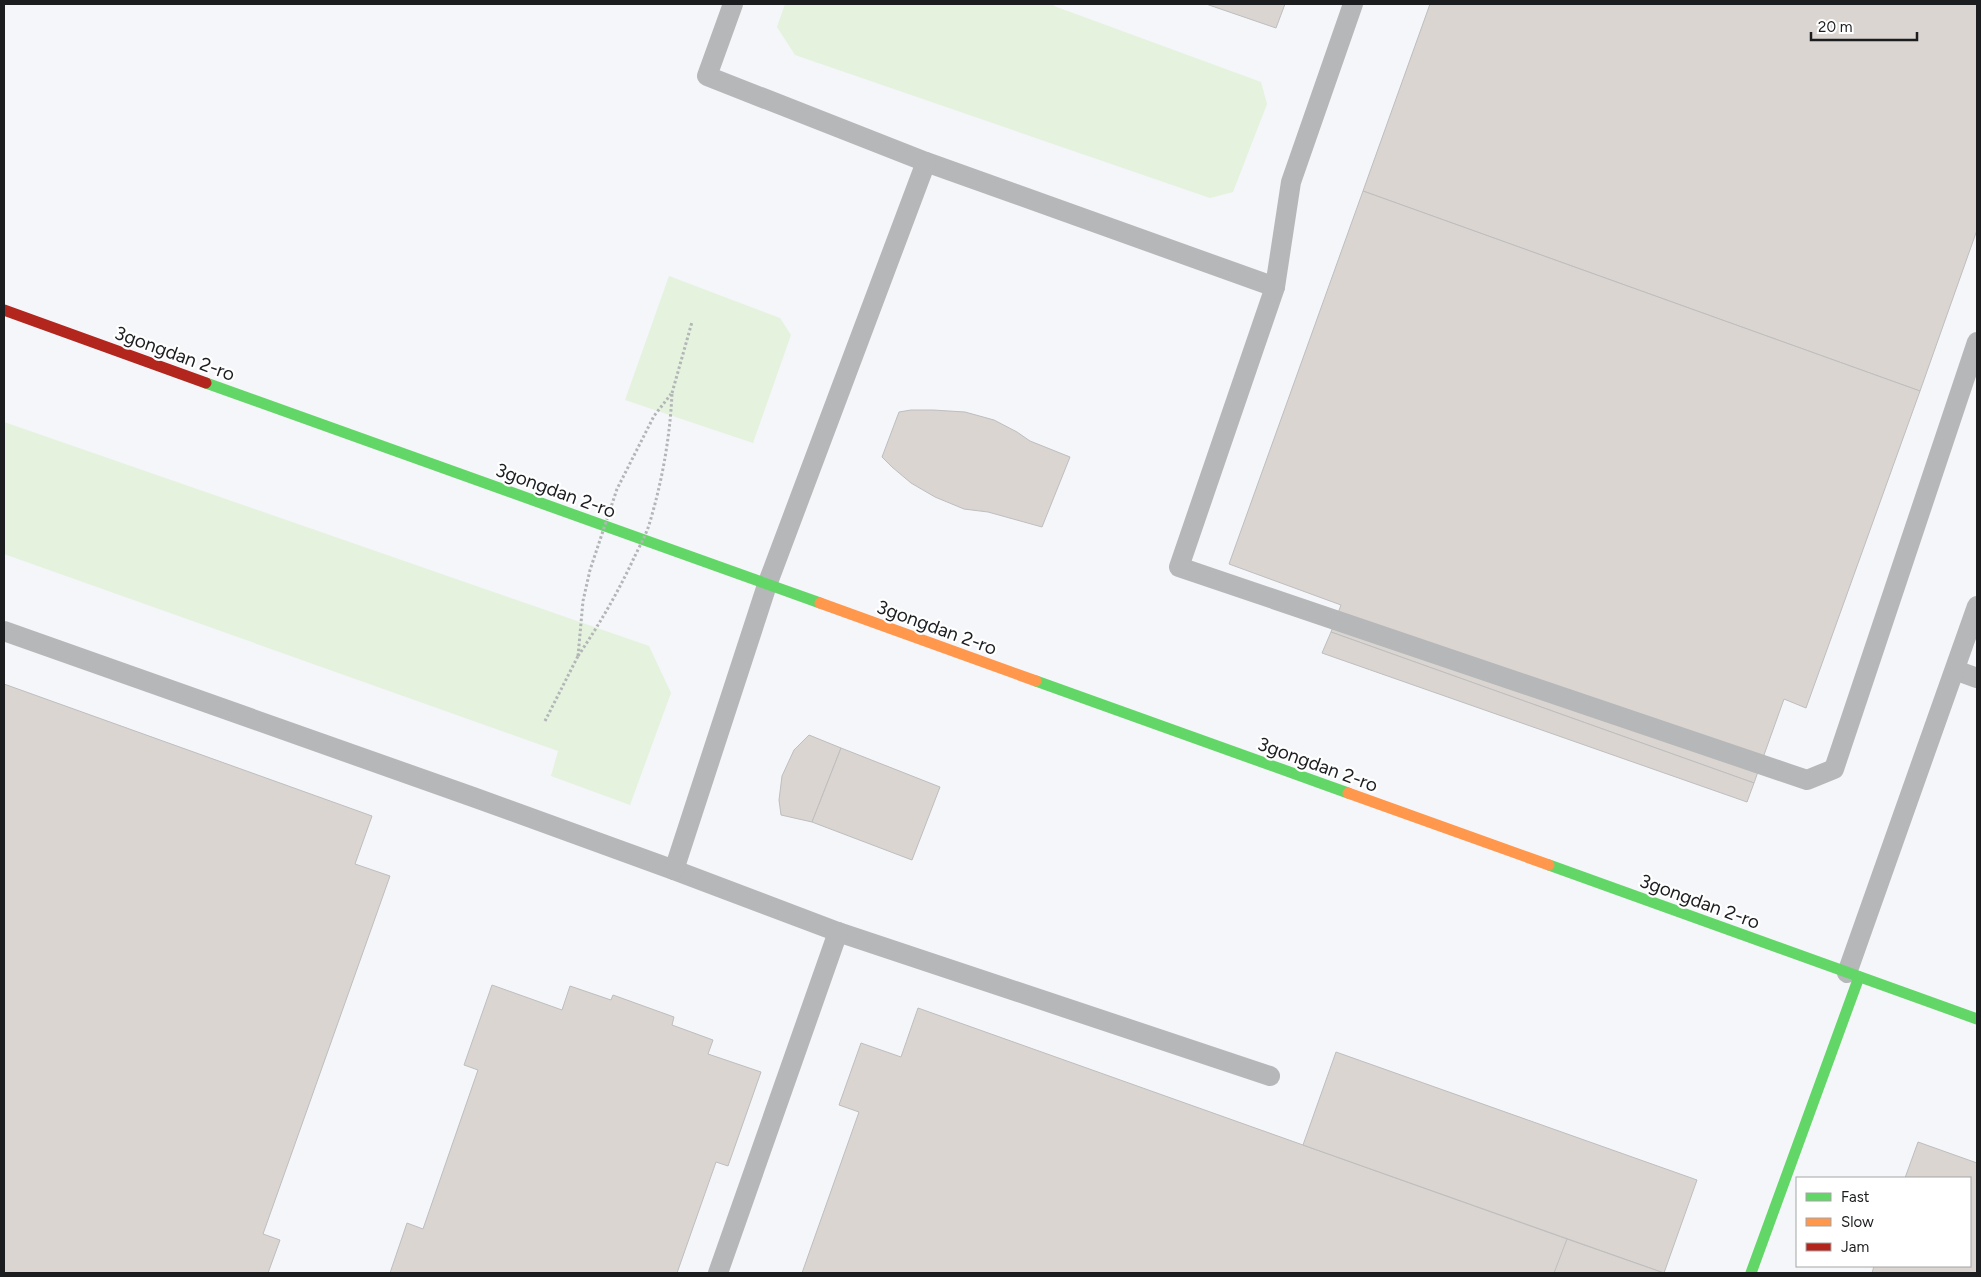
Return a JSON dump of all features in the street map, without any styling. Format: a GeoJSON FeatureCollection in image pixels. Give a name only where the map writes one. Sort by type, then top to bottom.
{"type":"FeatureCollection","features":[{"type":"Feature","properties":{"kind":"street","name":"3gongdan 2-ro"},"geometry":{"type":"LineString","coordinates":[[4,310],[1977,1019]]}},
{"type":"Feature","properties":{"kind":"street"},"geometry":{"type":"LineString","coordinates":[[1751,1273],[1853,975]]}},
{"type":"Feature","properties":{"kind":"lane"},"geometry":{"type":"LineString","coordinates":[[733,4],[707,76],[926,162],[1275,287]]}},
{"type":"Feature","properties":{"kind":"lane"},"geometry":{"type":"LineString","coordinates":[[1353,4],[1291,182],[1275,287],[1179,567],[1806,780],[1834,769],[1977,342]]}},
{"type":"Feature","properties":{"kind":"lane"},"geometry":{"type":"LineString","coordinates":[[674,870],[767,585],[926,162]]}},
{"type":"Feature","properties":{"kind":"lane"},"geometry":{"type":"LineString","coordinates":[[1853,975],[1977,606]]}},
{"type":"Feature","properties":{"kind":"lane"},"geometry":{"type":"LineString","coordinates":[[4,631],[464,793],[838,932],[1270,1076]]}},
{"type":"Feature","properties":{"kind":"lane"},"geometry":{"type":"LineString","coordinates":[[1955,670],[1977,678]]}},
{"type":"Feature","properties":{"kind":"lane"},"geometry":{"type":"LineString","coordinates":[[718,1273],[838,932]]}},
{"type":"Feature","properties":{"kind":"path"},"geometry":{"type":"LineString","coordinates":[[546,720],[578,656],[600,625],[617,594],[648,527],[664,464],[672,393],[692,322]]}},
{"type":"Feature","properties":{"kind":"path"},"geometry":{"type":"LineString","coordinates":[[578,656],[583,602],[590,570],[617,489],[654,416],[672,393]]}},
{"type":"Feature","properties":{"kind":"green space"},"geometry":{"type":"Polygon","coordinates":[[[785,4],[1054,4],[1054,6],[1261,82],[1267,104],[1233,192],[1210,198],[795,55],[777,27],[785,4]]]}},
{"type":"Feature","properties":{"kind":"green space"},"geometry":{"type":"Polygon","coordinates":[[[669,276],[780,318],[791,335],[753,443],[625,400],[669,276]]]}},
{"type":"Feature","properties":{"kind":"green space"},"geometry":{"type":"Polygon","coordinates":[[[4,422],[649,646],[671,693],[630,805],[551,776],[558,751],[4,554],[4,422]]]}},
{"type":"Feature","properties":{"kind":"building"},"geometry":{"type":"Polygon","coordinates":[[[1206,4],[1285,4],[1276,28],[1206,4]]]}},
{"type":"Feature","properties":{"kind":"building"},"geometry":{"type":"Polygon","coordinates":[[[1430,4],[1977,4],[1977,230],[1920,391],[1363,191],[1430,4]]]}},
{"type":"Feature","properties":{"kind":"building"},"geometry":{"type":"Polygon","coordinates":[[[1363,191],[1920,391],[1806,708],[1784,699],[1754,783],[1331,632],[1341,605],[1229,564],[1363,191]]]}},
{"type":"Feature","properties":{"kind":"building"},"geometry":{"type":"Polygon","coordinates":[[[911,410],[965,412],[994,420],[1030,441],[1070,457],[1042,527],[988,512],[964,509],[935,497],[911,483],[892,467],[882,457],[899,412],[911,410]]]}},
{"type":"Feature","properties":{"kind":"building"},"geometry":{"type":"Polygon","coordinates":[[[1331,632],[1754,783],[1747,802],[1322,653],[1331,632]]]}},
{"type":"Feature","properties":{"kind":"building"},"geometry":{"type":"Polygon","coordinates":[[[4,684],[372,816],[355,864],[390,876],[263,1234],[280,1240],[268,1273],[4,1273],[4,684]]]}},
{"type":"Feature","properties":{"kind":"building"},"geometry":{"type":"Polygon","coordinates":[[[809,735],[841,748],[812,822],[781,815],[779,800],[782,776],[794,750],[809,735]]]}},
{"type":"Feature","properties":{"kind":"building"},"geometry":{"type":"Polygon","coordinates":[[[841,748],[940,787],[912,860],[812,822],[841,748]]]}},
{"type":"Feature","properties":{"kind":"building"},"geometry":{"type":"Polygon","coordinates":[[[492,985],[562,1010],[570,986],[611,1000],[613,995],[674,1017],[672,1025],[713,1040],[708,1054],[761,1072],[728,1166],[716,1162],[677,1273],[390,1273],[407,1223],[423,1229],[478,1070],[464,1065],[492,985]]]}},
{"type":"Feature","properties":{"kind":"building"},"geometry":{"type":"Polygon","coordinates":[[[918,1008],[1664,1273],[802,1273],[859,1112],[839,1105],[861,1043],[901,1057],[918,1008]]]}},
{"type":"Feature","properties":{"kind":"building"},"geometry":{"type":"Polygon","coordinates":[[[1336,1052],[1697,1180],[1664,1273],[1303,1145],[1336,1052]]]}},
{"type":"Feature","properties":{"kind":"building"},"geometry":{"type":"Polygon","coordinates":[[[1918,1142],[1977,1163],[1977,1273],[1872,1273],[1874,1267],[1971,1267],[1971,1177],[1905,1177],[1918,1142]]]}},
{"type":"Feature","properties":{"kind":"building"},"geometry":{"type":"Polygon","coordinates":[[[1567,1239],[1664,1273],[1554,1273],[1567,1239]]]}},
{"type":"Feature","properties":{"kind":"traffic: fast"},"geometry":{"type":"LineString","coordinates":[[206,383],[820,603]]}},
{"type":"Feature","properties":{"kind":"traffic: fast"},"geometry":{"type":"LineString","coordinates":[[1036,681],[1348,793]]}},
{"type":"Feature","properties":{"kind":"traffic: fast"},"geometry":{"type":"LineString","coordinates":[[1549,865],[1977,1019]]}},
{"type":"Feature","properties":{"kind":"traffic: fast"},"geometry":{"type":"LineString","coordinates":[[1751,1273],[1859,977]]}},
{"type":"Feature","properties":{"kind":"traffic: slow"},"geometry":{"type":"LineString","coordinates":[[820,603],[1036,681]]}},
{"type":"Feature","properties":{"kind":"traffic: slow"},"geometry":{"type":"LineString","coordinates":[[1348,793],[1549,865]]}},
{"type":"Feature","properties":{"kind":"traffic: jam"},"geometry":{"type":"LineString","coordinates":[[4,310],[206,383]]}}]}
